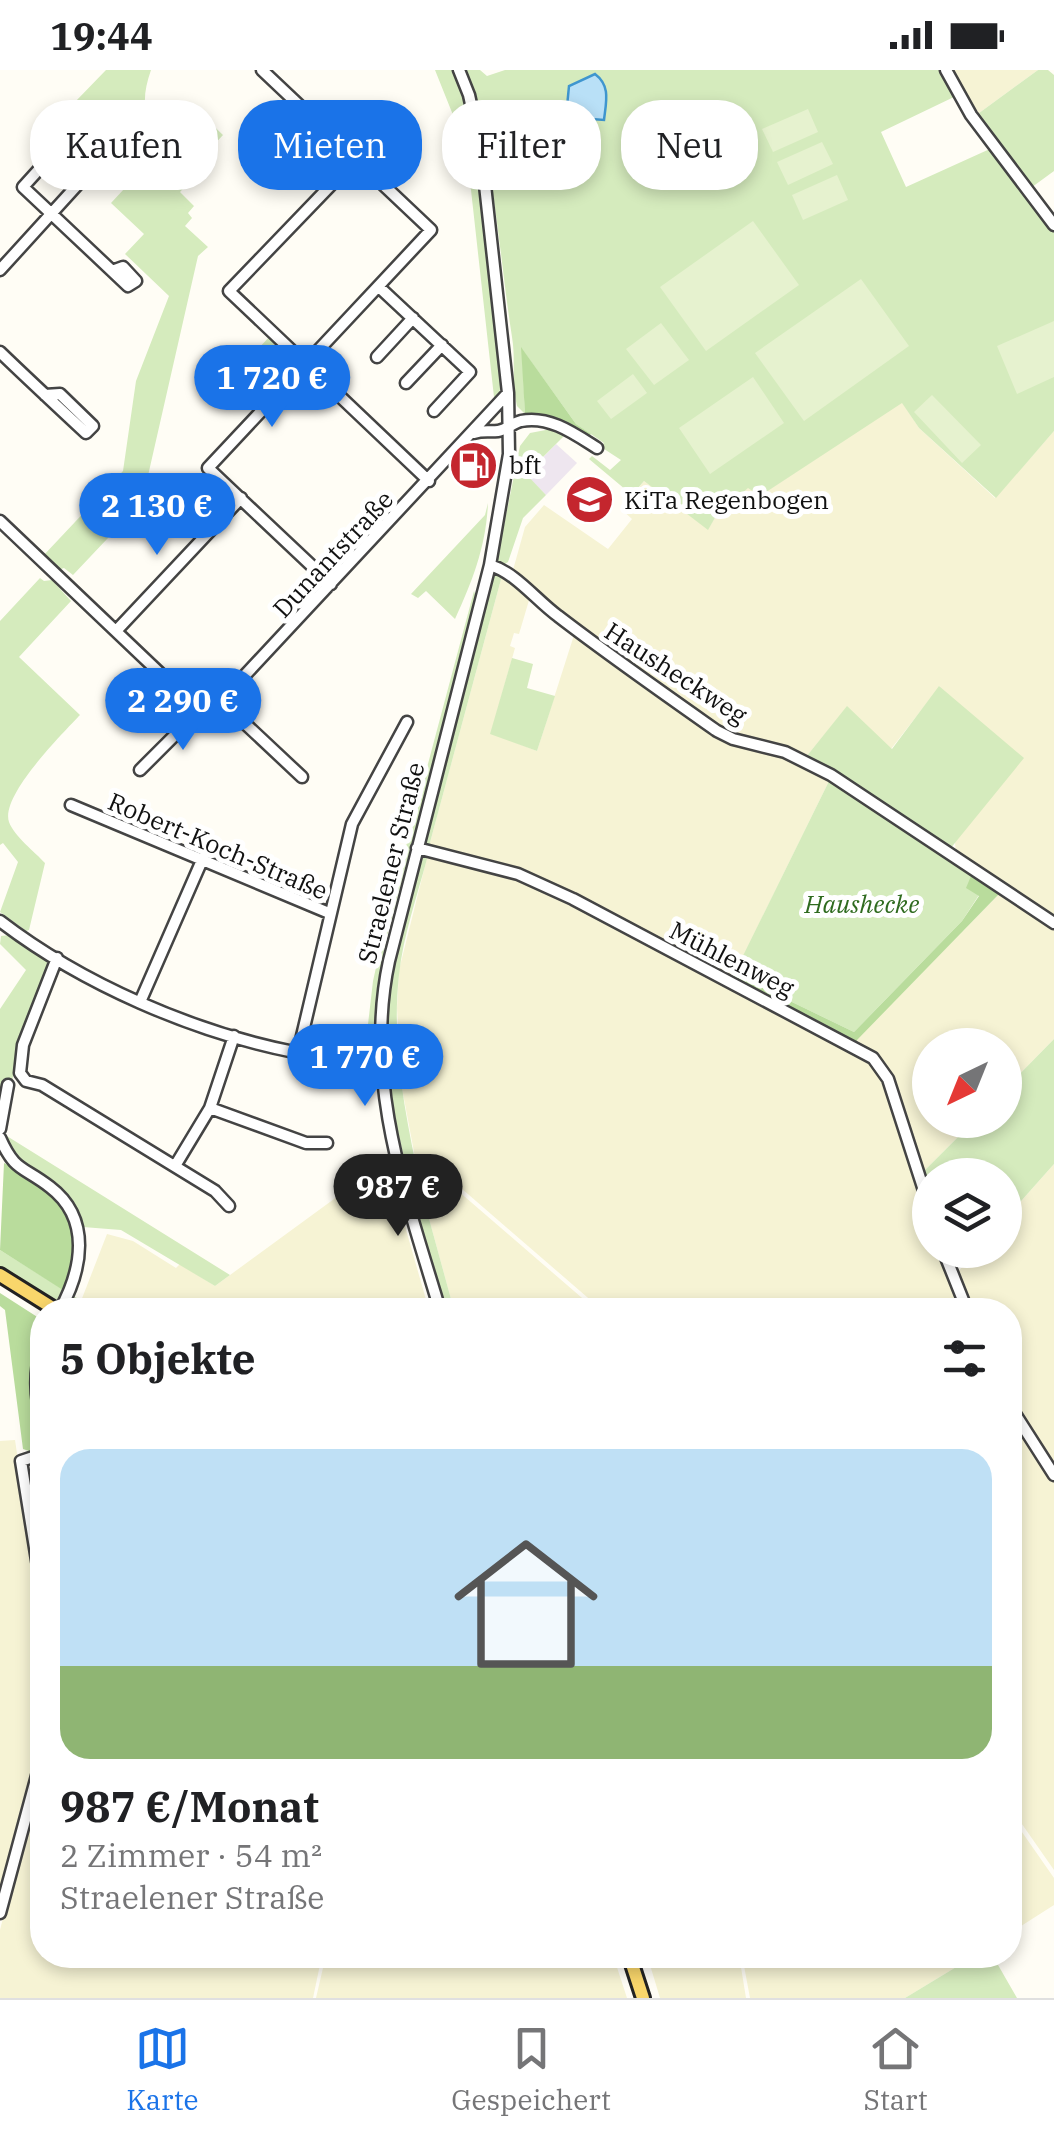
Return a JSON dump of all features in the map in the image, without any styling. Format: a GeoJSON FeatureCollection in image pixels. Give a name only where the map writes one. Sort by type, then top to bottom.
{"type":"FeatureCollection","features":[{"type":"Feature","properties":{"kind":"main road"},"geometry":{"type":"LineString","coordinates":[[0,1275],[38,1298]]}},
{"type":"Feature","properties":{"kind":"main road"},"geometry":{"type":"LineString","coordinates":[[633,1968],[642,1998]]}},
{"type":"Feature","properties":{"kind":"street"},"geometry":{"type":"LineString","coordinates":[[262,70],[294,100]]}},
{"type":"Feature","properties":{"kind":"street","name":"Straelener Straße"},"geometry":{"type":"LineString","coordinates":[[437,1298],[396,1157],[385,1106],[380,1053],[382,994],[490,565],[508,467],[508,393],[482,148],[459,70]]}},
{"type":"Feature","properties":{"kind":"street"},"geometry":{"type":"LineString","coordinates":[[946,70],[971,115],[1054,225]]}},
{"type":"Feature","properties":{"kind":"street"},"geometry":{"type":"LineString","coordinates":[[0,270],[52,213],[81,181],[52,155],[23,187],[52,213],[112,270]]}},
{"type":"Feature","properties":{"kind":"street"},"geometry":{"type":"LineString","coordinates":[[326,190],[229,291],[429,481]]}},
{"type":"Feature","properties":{"kind":"street"},"geometry":{"type":"LineString","coordinates":[[331,584],[208,468],[431,230],[389,190]]}},
{"type":"Feature","properties":{"kind":"street"},"geometry":{"type":"LineString","coordinates":[[379,286],[470,372],[434,411]]}},
{"type":"Feature","properties":{"kind":"street"},"geometry":{"type":"LineString","coordinates":[[377,356],[413,318]]}},
{"type":"Feature","properties":{"kind":"street"},"geometry":{"type":"LineString","coordinates":[[406,383],[442,345]]}},
{"type":"Feature","properties":{"kind":"street"},"geometry":{"type":"LineString","coordinates":[[0,352],[45,395],[86,433],[93,426],[60,394],[45,395]]}},
{"type":"Feature","properties":{"kind":"street","name":"Dunantstraße"},"geometry":{"type":"LineString","coordinates":[[140,770],[221,701],[508,393]]}},
{"type":"Feature","properties":{"kind":"street"},"geometry":{"type":"LineString","coordinates":[[473,433],[485,429],[500,431],[522,421],[552,423],[597,448]]}},
{"type":"Feature","properties":{"kind":"street"},"geometry":{"type":"LineString","coordinates":[[116,631],[241,498]]}},
{"type":"Feature","properties":{"kind":"street"},"geometry":{"type":"LineString","coordinates":[[0,521],[202,714]]}},
{"type":"Feature","properties":{"kind":"street","name":"Hausheckweg"},"geometry":{"type":"LineString","coordinates":[[490,565],[508,572],[578,632],[717,731],[732,739],[785,752],[831,775],[1054,923]]}},
{"type":"Feature","properties":{"kind":"street"},"geometry":{"type":"LineString","coordinates":[[221,701],[302,777]]}},
{"type":"Feature","properties":{"kind":"street"},"geometry":{"type":"LineString","coordinates":[[330,914],[352,824],[407,722]]}},
{"type":"Feature","properties":{"kind":"street","name":"Robert-Koch-Straße"},"geometry":{"type":"LineString","coordinates":[[71,805],[330,914],[298,1053]]}},
{"type":"Feature","properties":{"kind":"street","name":"Mühlenweg"},"geometry":{"type":"LineString","coordinates":[[417,848],[518,874],[573,899],[873,1058],[888,1079],[914,1158]]}},
{"type":"Feature","properties":{"kind":"street"},"geometry":{"type":"LineString","coordinates":[[140,1002],[203,858]]}},
{"type":"Feature","properties":{"kind":"street"},"geometry":{"type":"LineString","coordinates":[[1,924],[140,1002],[234,1036],[298,1053],[380,1053]]}},
{"type":"Feature","properties":{"kind":"street"},"geometry":{"type":"LineString","coordinates":[[57,958],[22,1045],[20,1073],[26,1081],[42,1086],[175,1166],[229,1206]]}},
{"type":"Feature","properties":{"kind":"street"},"geometry":{"type":"LineString","coordinates":[[175,1166],[210,1108],[234,1036]]}},
{"type":"Feature","properties":{"kind":"street"},"geometry":{"type":"LineString","coordinates":[[0,1129],[8,1085]]}},
{"type":"Feature","properties":{"kind":"street"},"geometry":{"type":"LineString","coordinates":[[210,1108],[306,1144],[327,1143]]}},
{"type":"Feature","properties":{"kind":"street"},"geometry":{"type":"LineString","coordinates":[[0,1138],[10,1161],[51,1188],[74,1219],[80,1234],[79,1266],[66,1298]]}},
{"type":"Feature","properties":{"kind":"street"},"geometry":{"type":"LineString","coordinates":[[950,1268],[962,1298]]}},
{"type":"Feature","properties":{"kind":"street"},"geometry":{"type":"LineString","coordinates":[[1022,1425],[1054,1475]]}},
{"type":"Feature","properties":{"kind":"street"},"geometry":{"type":"LineString","coordinates":[[30,1458],[22,1461],[30,1513]]}},
{"type":"Feature","properties":{"kind":"street"},"geometry":{"type":"LineString","coordinates":[[0,1913],[30,1802]]}},
{"type":"Feature","properties":{"kind":"shaded area"},"geometry":{"type":"Polygon","coordinates":[[[949,70],[1038,70],[975,116],[949,70]]]}},
{"type":"Feature","properties":{"kind":"shaded area"},"geometry":{"type":"Polygon","coordinates":[[[902,402],[919,428],[995,498],[1054,431],[1054,920],[956,853],[940,686],[891,749],[847,707],[806,757],[734,737],[555,610],[513,570],[525,527],[544,505],[608,549],[632,519],[621,509],[644,481],[708,529],[716,516],[748,487],[761,495],[902,402]]]}},
{"type":"Feature","properties":{"kind":"shaded area"},"geometry":{"type":"Polygon","coordinates":[[[556,444],[577,463],[546,495],[526,475],[556,444]]]}},
{"type":"Feature","properties":{"kind":"shaded area"},"geometry":{"type":"Polygon","coordinates":[[[503,572],[530,597],[519,634],[514,633],[510,646],[515,648],[491,733],[537,751],[575,632],[717,734],[782,754],[831,777],[732,979],[574,897],[428,850],[503,572]]]}},
{"type":"Feature","properties":{"kind":"shaded area"},"geometry":{"type":"Polygon","coordinates":[[[428,854],[518,876],[843,1042],[879,1069],[907,1143],[912,1160],[912,1268],[946,1268],[959,1298],[588,1298],[439,1169],[421,1189],[401,1083],[399,970],[428,854]]]}},
{"type":"Feature","properties":{"kind":"shaded area"},"geometry":{"type":"Polygon","coordinates":[[[1006,893],[1054,925],[1054,1039],[1022,1072],[1022,1028],[912,1028],[912,1138],[957,1138],[937,1158],[917,1158],[898,1097],[856,1040],[999,894],[1006,893]]]}},
{"type":"Feature","properties":{"kind":"shaded area"},"geometry":{"type":"Polygon","coordinates":[[[1054,1164],[1054,1468],[1022,1417],[1022,1298],[966,1298],[956,1274],[961,1268],[1022,1268],[1022,1200],[1054,1164]]]}},
{"type":"Feature","properties":{"kind":"shaded area"},"geometry":{"type":"Polygon","coordinates":[[[388,1167],[426,1298],[82,1298],[107,1234],[133,1241],[215,1286],[345,1191],[348,1194],[388,1167]]]}},
{"type":"Feature","properties":{"kind":"shaded area"},"geometry":{"type":"Polygon","coordinates":[[[437,1177],[443,1178],[582,1298],[451,1298],[422,1193],[437,1177]]]}},
{"type":"Feature","properties":{"kind":"shaded area"},"geometry":{"type":"Polygon","coordinates":[[[1022,1431],[1054,1480],[1054,1870],[1022,1824],[1022,1431]]]}},
{"type":"Feature","properties":{"kind":"shaded area"},"geometry":{"type":"Polygon","coordinates":[[[15,1440],[30,1541],[30,1789],[0,1899],[0,1441],[15,1440]]]}},
{"type":"Feature","properties":{"kind":"shaded area"},"geometry":{"type":"Polygon","coordinates":[[[30,1811],[30,1968],[319,1968],[313,1998],[0,1998],[0,1930],[30,1811]]]}},
{"type":"Feature","properties":{"kind":"shaded area"},"geometry":{"type":"Polygon","coordinates":[[[1022,1832],[1054,1878],[1054,1905],[1022,1925],[1022,1832]]]}},
{"type":"Feature","properties":{"kind":"shaded area"},"geometry":{"type":"Polygon","coordinates":[[[323,1968],[617,1968],[627,1998],[316,1998],[323,1968]]]}},
{"type":"Feature","properties":{"kind":"shaded area"},"geometry":{"type":"Polygon","coordinates":[[[651,1968],[741,1968],[746,1998],[660,1998],[651,1968]]]}},
{"type":"Feature","properties":{"kind":"shaded area"},"geometry":{"type":"Polygon","coordinates":[[[744,1968],[955,1968],[905,1998],[750,1998],[744,1968]]]}},
{"type":"Feature","properties":{"kind":"green space"},"geometry":{"type":"Polygon","coordinates":[[[106,70],[151,70],[145,100],[77,100],[106,70]]]}},
{"type":"Feature","properties":{"kind":"green space"},"geometry":{"type":"Polygon","coordinates":[[[435,70],[454,70],[465,100],[447,100],[435,70]]]}},
{"type":"Feature","properties":{"kind":"green space"},"geometry":{"type":"Polygon","coordinates":[[[463,70],[480,70],[487,76],[505,70],[942,70],[956,96],[881,132],[906,187],[992,148],[1054,228],[1054,431],[996,498],[919,428],[902,403],[760,496],[748,488],[716,516],[708,530],[644,481],[632,495],[589,459],[592,456],[610,470],[621,460],[576,424],[522,349],[525,414],[517,406],[492,190],[601,190],[601,100],[473,100],[463,70]]]}},
{"type":"Feature","properties":{"kind":"green space"},"geometry":{"type":"Polygon","coordinates":[[[1038,70],[1054,75],[1054,171],[1028,190],[975,116],[1038,70]]]}},
{"type":"Feature","properties":{"kind":"green space"},"geometry":{"type":"Polygon","coordinates":[[[808,109],[818,132],[773,152],[762,129],[808,109]]]}},
{"type":"Feature","properties":{"kind":"green space"},"geometry":{"type":"Polygon","coordinates":[[[822,142],[833,164],[788,185],[777,162],[822,142]]]}},
{"type":"Feature","properties":{"kind":"green space"},"geometry":{"type":"Polygon","coordinates":[[[837,175],[848,200],[803,220],[792,195],[837,175]]]}},
{"type":"Feature","properties":{"kind":"green space"},"geometry":{"type":"Polygon","coordinates":[[[123,190],[182,190],[194,206],[188,213],[192,218],[185,226],[208,247],[198,256],[142,502],[73,575],[64,568],[58,570],[43,556],[123,471],[136,381],[169,296],[125,254],[144,234],[111,203],[123,190]]]}},
{"type":"Feature","properties":{"kind":"green space"},"geometry":{"type":"Polygon","coordinates":[[[471,190],[484,190],[501,387],[497,398],[471,190]]]}},
{"type":"Feature","properties":{"kind":"green space"},"geometry":{"type":"Polygon","coordinates":[[[753,221],[799,285],[706,351],[660,287],[753,221]]]}},
{"type":"Feature","properties":{"kind":"green space"},"geometry":{"type":"Polygon","coordinates":[[[861,279],[909,346],[804,421],[755,353],[861,279]]]}},
{"type":"Feature","properties":{"kind":"green space"},"geometry":{"type":"Polygon","coordinates":[[[1054,321],[1054,377],[1017,394],[997,346],[1054,321]]]}},
{"type":"Feature","properties":{"kind":"green space"},"geometry":{"type":"Polygon","coordinates":[[[661,323],[689,360],[654,385],[626,349],[661,323]]]}},
{"type":"Feature","properties":{"kind":"green space"},"geometry":{"type":"Polygon","coordinates":[[[271,335],[301,363],[259,412],[227,382],[271,335]]]}},
{"type":"Feature","properties":{"kind":"green space"},"geometry":{"type":"Polygon","coordinates":[[[521,347],[576,424],[591,434],[588,437],[554,421],[525,414],[521,347]]]}},
{"type":"Feature","properties":{"kind":"green space"},"geometry":{"type":"Polygon","coordinates":[[[633,374],[647,393],[611,419],[597,401],[633,374]]]}},
{"type":"Feature","properties":{"kind":"green space"},"geometry":{"type":"Polygon","coordinates":[[[753,377],[784,423],[710,474],[679,428],[753,377]]]}},
{"type":"Feature","properties":{"kind":"green space"},"geometry":{"type":"Polygon","coordinates":[[[932,395],[981,445],[962,463],[914,412],[932,395]]]}},
{"type":"Feature","properties":{"kind":"green space"},"geometry":{"type":"Polygon","coordinates":[[[551,429],[565,435],[526,474],[546,495],[523,518],[508,562],[503,565],[497,560],[520,446],[530,433],[551,429]]]}},
{"type":"Feature","properties":{"kind":"green space"},"geometry":{"type":"Polygon","coordinates":[[[488,503],[478,562],[455,619],[426,591],[418,598],[411,594],[485,515],[488,503]]]}},
{"type":"Feature","properties":{"kind":"green space"},"geometry":{"type":"Polygon","coordinates":[[[493,572],[503,572],[428,850],[422,844],[493,572]]]}},
{"type":"Feature","properties":{"kind":"green space"},"geometry":{"type":"Polygon","coordinates":[[[40,578],[52,580],[71,601],[19,657],[80,715],[34,766],[9,811],[15,833],[45,863],[26,931],[0,912],[18,862],[3,843],[0,845],[0,621],[40,578]]]}},
{"type":"Feature","properties":{"kind":"green space"},"geometry":{"type":"Polygon","coordinates":[[[474,591],[477,599],[385,943],[372,1037],[362,1045],[309,1046],[309,1036],[319,1045],[355,1041],[367,1033],[373,981],[388,914],[474,591]]]}},
{"type":"Feature","properties":{"kind":"green space"},"geometry":{"type":"Polygon","coordinates":[[[512,658],[533,664],[527,688],[555,696],[537,751],[490,734],[512,658]]]}},
{"type":"Feature","properties":{"kind":"green space","name":"Haushecke"},"geometry":{"type":"Polygon","coordinates":[[[939,686],[1024,758],[950,849],[806,757],[847,706],[892,749],[939,686]]]}},
{"type":"Feature","properties":{"kind":"green space","name":"Haushecke"},"geometry":{"type":"Polygon","coordinates":[[[831,777],[972,876],[979,895],[962,921],[854,1032],[734,974],[831,777]]]}},
{"type":"Feature","properties":{"kind":"green space"},"geometry":{"type":"Polygon","coordinates":[[[881,810],[1006,893],[999,894],[857,1040],[857,1046],[732,979],[734,974],[854,1032],[962,921],[979,896],[966,888],[971,876],[879,814],[881,810]]]}},
{"type":"Feature","properties":{"kind":"green space"},"geometry":{"type":"Polygon","coordinates":[[[428,855],[404,945],[397,1002],[401,1083],[421,1189],[417,1192],[411,1189],[388,1087],[386,1002],[417,857],[428,855]]]}},
{"type":"Feature","properties":{"kind":"green space"},"geometry":{"type":"Polygon","coordinates":[[[10,935],[51,965],[19,1045],[2,1133],[230,1275],[215,1286],[121,1230],[83,1227],[8,1149],[0,1132],[0,1009],[26,970],[0,944],[1,936],[10,935]]]}},
{"type":"Feature","properties":{"kind":"green space"},"geometry":{"type":"Polygon","coordinates":[[[1054,1039],[1054,1164],[1022,1200],[1022,1158],[937,1158],[957,1138],[1022,1138],[1022,1072],[1054,1039]]]}},
{"type":"Feature","properties":{"kind":"green space"},"geometry":{"type":"Polygon","coordinates":[[[4,1163],[44,1187],[67,1213],[74,1246],[66,1292],[0,1250],[4,1163]]]}},
{"type":"Feature","properties":{"kind":"green space"},"geometry":{"type":"Polygon","coordinates":[[[422,1193],[451,1298],[442,1298],[414,1203],[422,1193]]]}},
{"type":"Feature","properties":{"kind":"green space"},"geometry":{"type":"Polygon","coordinates":[[[0,1250],[77,1298],[46,1298],[0,1270],[0,1250]]]}},
{"type":"Feature","properties":{"kind":"green space"},"geometry":{"type":"Polygon","coordinates":[[[0,1293],[30,1312],[30,1451],[23,1449],[5,1310],[0,1306],[0,1293]]]}},
{"type":"Feature","properties":{"kind":"green space"},"geometry":{"type":"Polygon","coordinates":[[[955,1968],[1000,1968],[1017,1998],[905,1998],[955,1968]]]}},
{"type":"Feature","properties":{"kind":"water"},"geometry":{"type":"Polygon","coordinates":[[[595,74],[605,89],[604,120],[601,100],[568,100],[569,86],[595,74]]]}},
{"type":"Feature","properties":{"kind":"place","name":"bft"},"geometry":{"type":"Point","coordinates":[474,465]}},
{"type":"Feature","properties":{"kind":"place","name":"KiTa Regenbogen"},"geometry":{"type":"Point","coordinates":[589,500]}}]}
